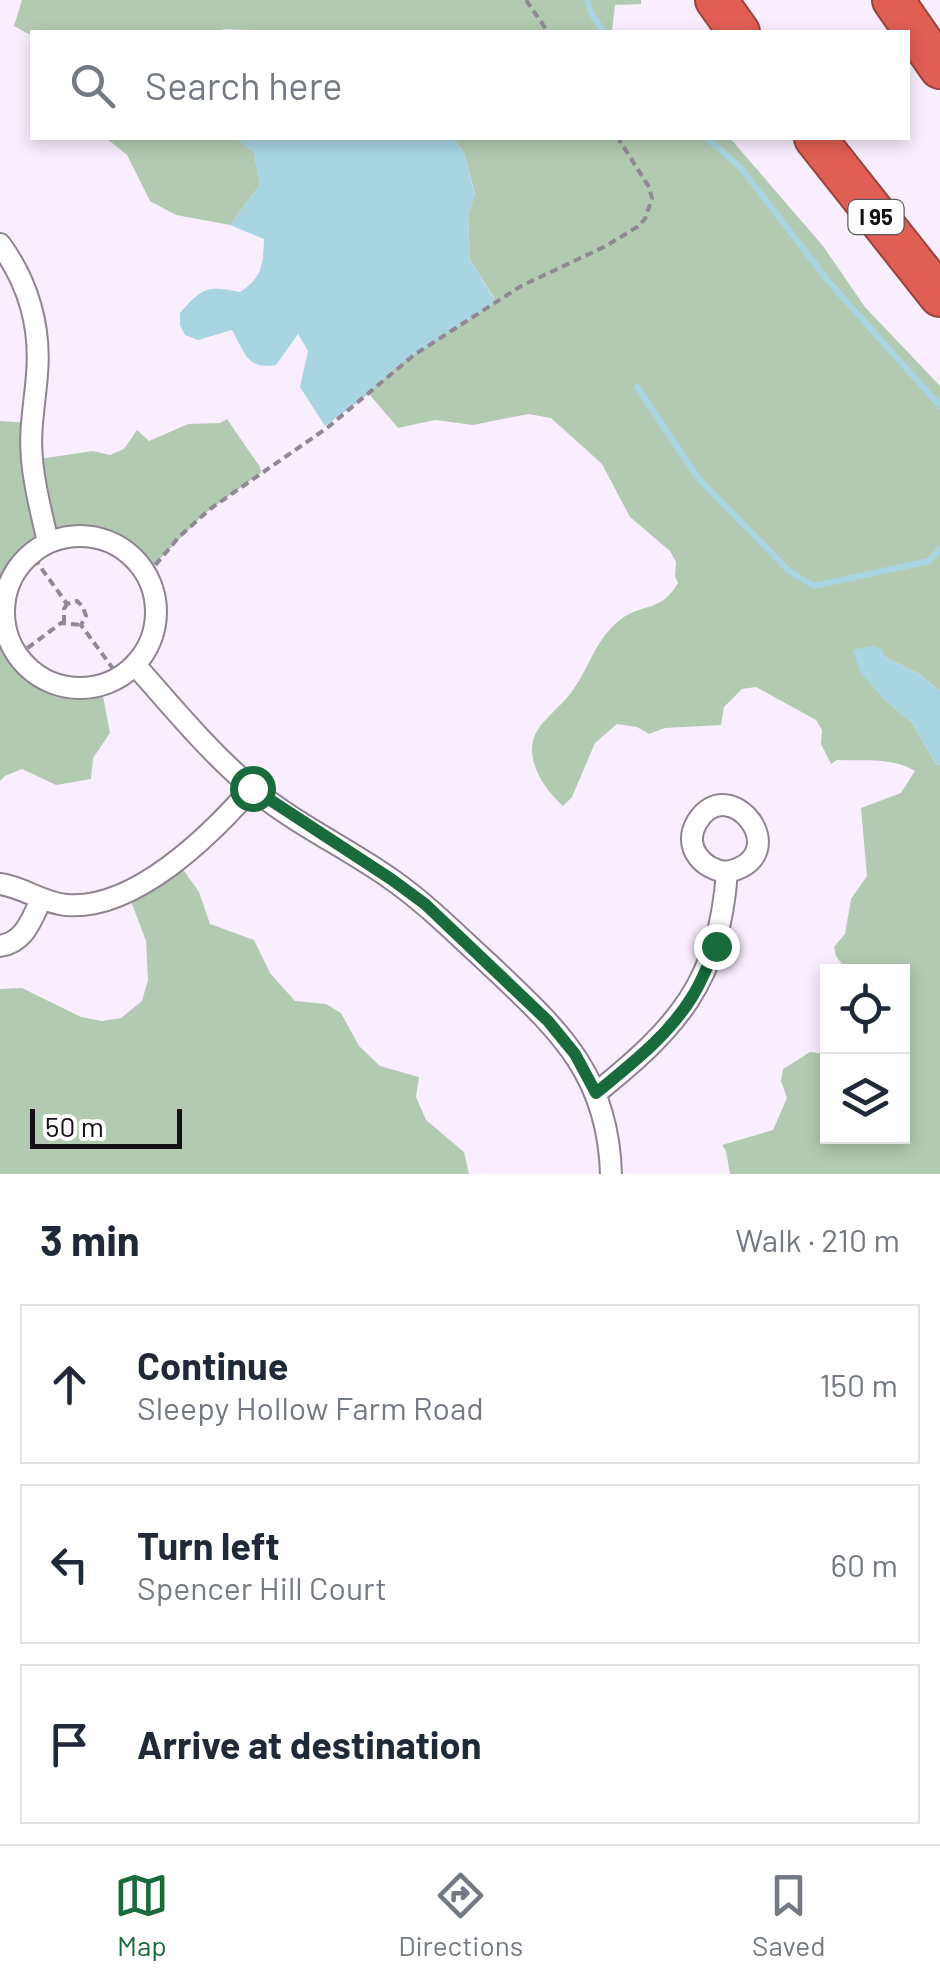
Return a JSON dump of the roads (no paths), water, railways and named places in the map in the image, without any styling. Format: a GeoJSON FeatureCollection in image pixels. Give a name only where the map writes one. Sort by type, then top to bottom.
{"type":"FeatureCollection","features":[{"type":"Feature","properties":{"kind":"highway"},"geometry":{"type":"LineString","coordinates":[[716,0],[738,30]]}},
{"type":"Feature","properties":{"kind":"highway"},"geometry":{"type":"LineString","coordinates":[[894,0],[940,68]]}},
{"type":"Feature","properties":{"kind":"highway","name":"I 95"},"geometry":{"type":"LineString","coordinates":[[817,140],[940,296]]}},
{"type":"Feature","properties":{"kind":"street"},"geometry":{"type":"LineString","coordinates":[[0,244],[29,298],[38,335],[38,375],[31,415],[40,548]]}},
{"type":"Feature","properties":{"kind":"street"},"geometry":{"type":"LineString","coordinates":[[66,536],[104,539],[136,560],[147,575],[154,593],[154,631],[146,649],[128,671],[102,686],[62,687],[43,680],[10,658],[3,611],[6,590],[15,570],[40,548],[66,536]]}},
{"type":"Feature","properties":{"kind":"street"},"geometry":{"type":"LineString","coordinates":[[128,671],[252,788],[425,904],[548,1021],[575,1054],[596,1093],[608,1135],[611,1174]]}},
{"type":"Feature","properties":{"kind":"street"},"geometry":{"type":"LineString","coordinates":[[0,884],[60,905],[109,901],[126,894],[201,841],[252,788]]}},
{"type":"Feature","properties":{"kind":"street"},"geometry":{"type":"LineString","coordinates":[[596,1093],[639,1058],[693,996],[716,946],[727,872]]}},
{"type":"Feature","properties":{"kind":"street"},"geometry":{"type":"LineString","coordinates":[[0,946],[24,934],[41,900]]}},
{"type":"Feature","properties":{"kind":"water"},"geometry":{"type":"Polygon","coordinates":[[[239,140],[454,140],[464,153],[475,195],[468,215],[470,260],[494,299],[493,304],[393,369],[370,393],[325,426],[300,387],[308,351],[298,334],[276,365],[266,366],[248,358],[232,330],[198,340],[185,335],[180,325],[180,313],[194,298],[212,289],[240,292],[260,269],[264,239],[230,225],[260,185],[254,152],[239,140]]]}},
{"type":"Feature","properties":{"kind":"water"},"geometry":{"type":"Polygon","coordinates":[[[872,646],[882,649],[885,657],[919,674],[940,691],[940,765],[912,723],[860,672],[853,650],[872,646]]]}},
{"type":"Feature","properties":{"kind":"waterway"},"geometry":{"type":"LineString","coordinates":[[587,0],[603,30]]}},
{"type":"Feature","properties":{"kind":"waterway"},"geometry":{"type":"LineString","coordinates":[[709,140],[741,168],[829,282],[940,406]]}},
{"type":"Feature","properties":{"kind":"waterway"},"geometry":{"type":"LineString","coordinates":[[637,387],[698,478],[789,571],[814,586],[929,561],[940,549]]}}]}
